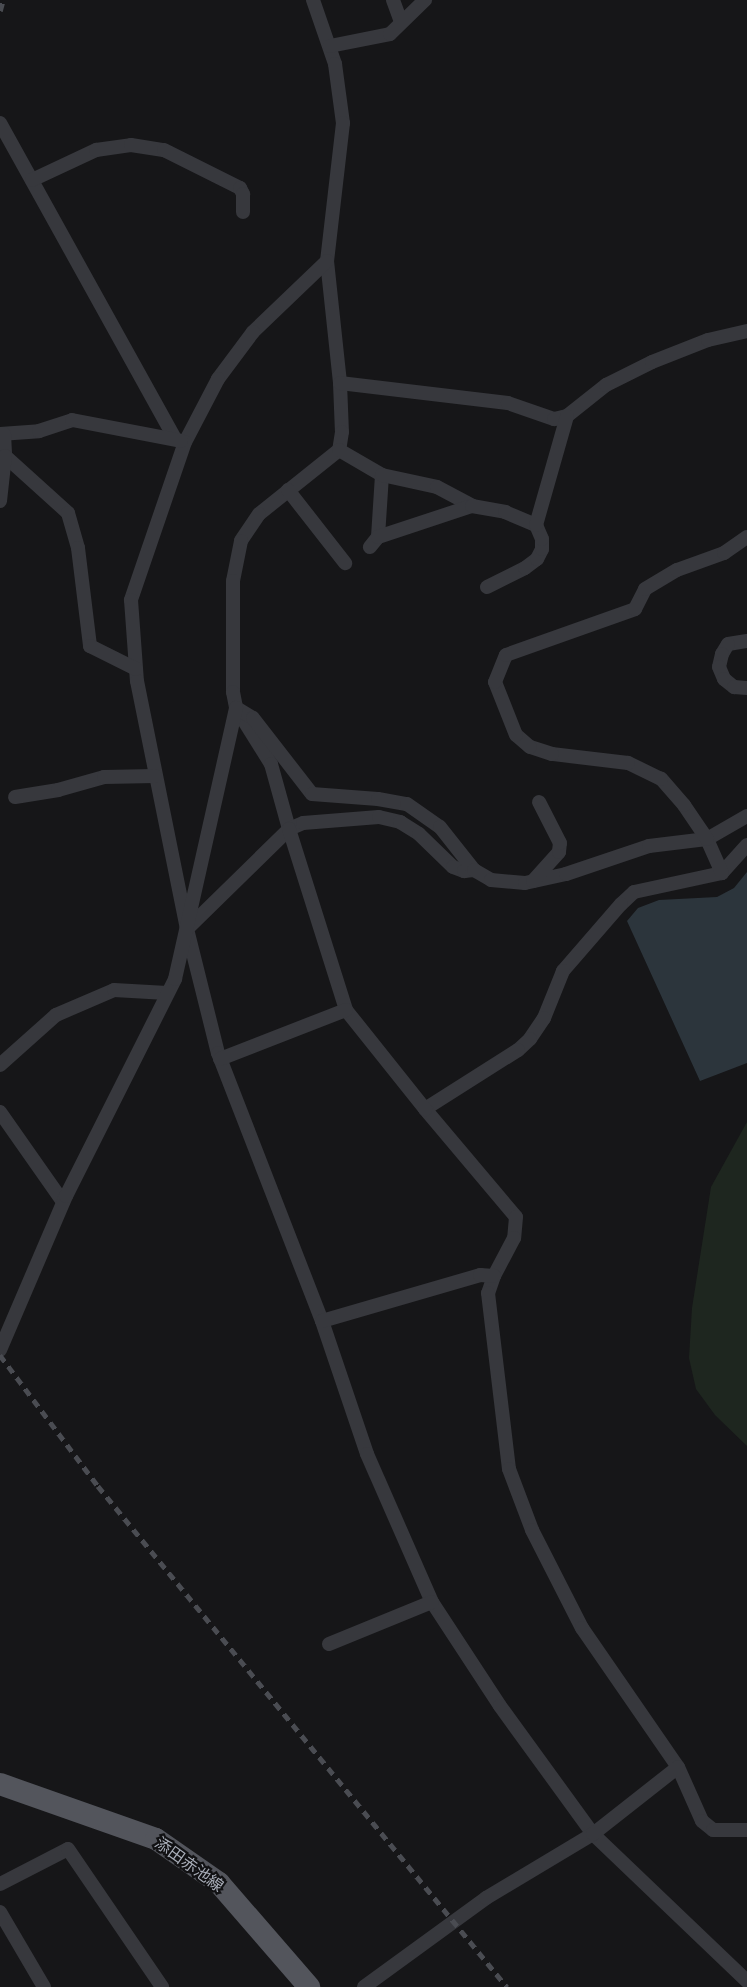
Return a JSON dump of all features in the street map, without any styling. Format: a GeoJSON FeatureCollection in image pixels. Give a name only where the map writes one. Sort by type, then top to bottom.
{"type":"FeatureCollection","features":[{"type":"Feature","properties":{"kind":"main road","name":"添田赤池線"},"geometry":{"type":"LineString","coordinates":[[0,1784],[156,1839],[219,1883],[309,1987]]}},
{"type":"Feature","properties":{"kind":"street"},"geometry":{"type":"LineString","coordinates":[[313,0],[330,46],[343,123],[327,261],[340,383],[342,432],[339,450],[259,514],[241,541],[233,581],[233,692],[236,708],[271,764],[346,1010],[516,1217],[514,1238],[494,1276],[489,1293],[509,1469],[532,1530],[582,1628],[678,1767],[702,1821],[713,1830],[747,1830]]}},
{"type":"Feature","properties":{"kind":"street"},"geometry":{"type":"LineString","coordinates":[[393,0],[401,22]]}},
{"type":"Feature","properties":{"kind":"street"},"geometry":{"type":"LineString","coordinates":[[330,46],[390,33],[425,0]]}},
{"type":"Feature","properties":{"kind":"street"},"geometry":{"type":"LineString","coordinates":[[0,123],[180,440]]}},
{"type":"Feature","properties":{"kind":"street"},"geometry":{"type":"LineString","coordinates":[[32,180],[96,150],[131,145],[164,150],[240,188],[243,194],[243,212]]}},
{"type":"Feature","properties":{"kind":"street"},"geometry":{"type":"LineString","coordinates":[[327,261],[253,332],[218,379],[180,440],[131,600],[136,669],[155,777],[187,929],[220,1059],[322,1321],[367,1454],[432,1602],[500,1706],[593,1834],[747,1981]]}},
{"type":"Feature","properties":{"kind":"street"},"geometry":{"type":"LineString","coordinates":[[340,383],[508,403],[554,419],[567,416],[606,385],[652,362],[708,340],[747,331]]}},
{"type":"Feature","properties":{"kind":"street"},"geometry":{"type":"LineString","coordinates":[[487,587],[525,568],[537,559],[542,549],[542,539],[536,525],[567,416]]}},
{"type":"Feature","properties":{"kind":"street"},"geometry":{"type":"LineString","coordinates":[[0,501],[4,456],[2,434],[39,431],[72,420],[180,440]]}},
{"type":"Feature","properties":{"kind":"street"},"geometry":{"type":"LineString","coordinates":[[339,450],[382,475],[437,487],[472,506],[505,512],[536,525]]}},
{"type":"Feature","properties":{"kind":"street"},"geometry":{"type":"LineString","coordinates":[[4,456],[68,513],[78,548],[90,646],[136,669]]}},
{"type":"Feature","properties":{"kind":"street"},"geometry":{"type":"LineString","coordinates":[[382,475],[374,542],[472,506]]}},
{"type":"Feature","properties":{"kind":"street"},"geometry":{"type":"LineString","coordinates":[[288,490],[345,563]]}},
{"type":"Feature","properties":{"kind":"street"},"geometry":{"type":"LineString","coordinates":[[722,873],[707,839],[684,805],[661,779],[628,762],[552,754],[530,747],[516,735],[495,682],[506,655],[526,646],[590,628],[635,609],[645,589],[677,570],[724,553],[747,537]]}},
{"type":"Feature","properties":{"kind":"street"},"geometry":{"type":"LineString","coordinates":[[747,640],[728,644],[722,654],[719,667],[724,679],[735,687],[747,688]]}},
{"type":"Feature","properties":{"kind":"street"},"geometry":{"type":"LineString","coordinates":[[236,708],[253,718],[312,794],[378,799],[407,804],[440,827],[474,870],[491,880],[533,881],[566,874],[650,846],[707,839],[747,816]]}},
{"type":"Feature","properties":{"kind":"street"},"geometry":{"type":"LineString","coordinates":[[0,1350],[63,1202],[175,978],[236,708]]}},
{"type":"Feature","properties":{"kind":"street"},"geometry":{"type":"LineString","coordinates":[[15,797],[58,790],[104,777],[155,777]]}},
{"type":"Feature","properties":{"kind":"street"},"geometry":{"type":"LineString","coordinates":[[533,881],[559,852],[560,843],[539,802]]}},
{"type":"Feature","properties":{"kind":"street"},"geometry":{"type":"LineString","coordinates":[[187,929],[289,829],[303,823],[379,817],[400,822],[419,834],[453,867],[464,871],[474,870]]}},
{"type":"Feature","properties":{"kind":"street"},"geometry":{"type":"LineString","coordinates":[[425,1109],[518,1050],[530,1039],[544,1018],[563,971],[621,903],[634,892],[722,873],[747,846]]}},
{"type":"Feature","properties":{"kind":"street"},"geometry":{"type":"LineString","coordinates":[[0,1065],[56,1015],[114,990],[167,993]]}},
{"type":"Feature","properties":{"kind":"street"},"geometry":{"type":"LineString","coordinates":[[220,1059],[346,1010]]}},
{"type":"Feature","properties":{"kind":"street"},"geometry":{"type":"LineString","coordinates":[[0,1112],[63,1202]]}},
{"type":"Feature","properties":{"kind":"street"},"geometry":{"type":"LineString","coordinates":[[322,1321],[480,1275],[494,1276]]}},
{"type":"Feature","properties":{"kind":"street"},"geometry":{"type":"LineString","coordinates":[[329,1644],[432,1602]]}},
{"type":"Feature","properties":{"kind":"street"},"geometry":{"type":"LineString","coordinates":[[364,1987],[486,1898],[593,1834],[678,1767]]}},
{"type":"Feature","properties":{"kind":"street"},"geometry":{"type":"LineString","coordinates":[[0,1884],[68,1849],[162,1987]]}},
{"type":"Feature","properties":{"kind":"street"},"geometry":{"type":"LineString","coordinates":[[0,1912],[44,1987]]}},
{"type":"Feature","properties":{"kind":"shaded area"},"geometry":{"type":"Polygon","coordinates":[[[747,872],[747,1063],[700,1081],[627,921],[638,908],[659,900],[717,897],[734,888],[747,872]]]}},
{"type":"Feature","properties":{"kind":"shaded area"},"geometry":{"type":"Polygon","coordinates":[[[747,1122],[747,1446],[715,1415],[696,1389],[689,1358],[692,1308],[711,1187],[747,1122]]]}},
{"type":"Feature","properties":{"kind":"railway"},"geometry":{"type":"LineString","coordinates":[[0,11],[3,0]]}},
{"type":"Feature","properties":{"kind":"railway"},"geometry":{"type":"LineString","coordinates":[[0,1355],[98,1486],[507,1987]]}}]}
